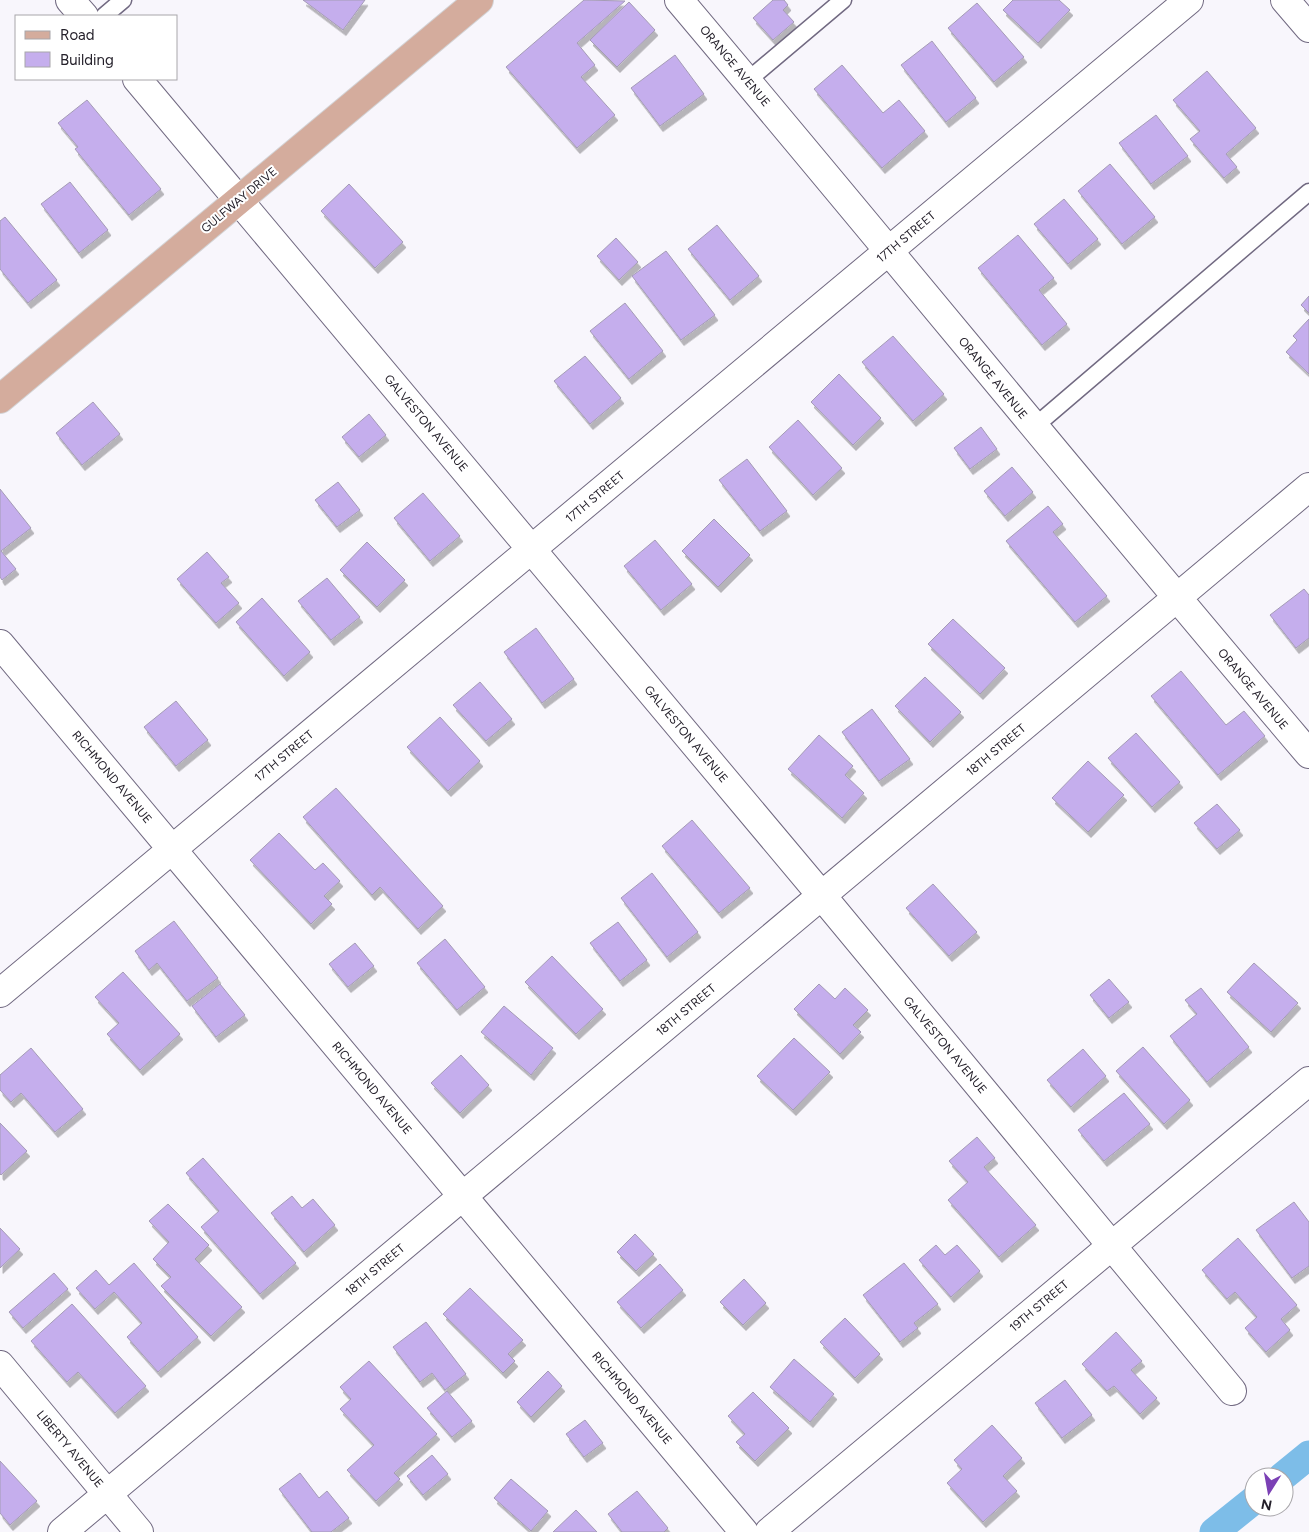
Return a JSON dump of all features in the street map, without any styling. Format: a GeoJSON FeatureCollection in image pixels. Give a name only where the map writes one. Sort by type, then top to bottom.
{"type":"FeatureCollection","features":[{"type":"Feature","properties":{"kind":"main road","name":"GULFWAY DRIVE"},"geometry":{"type":"LineString","coordinates":[[0,399],[479,0]]}},
{"type":"Feature","properties":{"kind":"street"},"geometry":{"type":"LineString","coordinates":[[70,0],[83,15]]}},
{"type":"Feature","properties":{"kind":"street","name":"ORANGE AVENUE"},"geometry":{"type":"LineString","coordinates":[[679,0],[1176,598],[1309,754]]}},
{"type":"Feature","properties":{"kind":"street","name":"17TH STREET"},"geometry":{"type":"LineString","coordinates":[[0,993],[1189,0]]}},
{"type":"Feature","properties":{"kind":"street"},"geometry":{"type":"LineString","coordinates":[[1285,0],[1309,28]]}},
{"type":"Feature","properties":{"kind":"street","name":"GALVESTON AVENUE"},"geometry":{"type":"LineString","coordinates":[[138,80],[822,896],[1232,1391]]}},
{"type":"Feature","properties":{"kind":"street","name":"18TH STREET"},"geometry":{"type":"LineString","coordinates":[[62,1532],[1309,487]]}},
{"type":"Feature","properties":{"kind":"street","name":"RICHMOND AVENUE"},"geometry":{"type":"LineString","coordinates":[[0,644],[744,1532]]}},
{"type":"Feature","properties":{"kind":"street","name":"19TH STREET"},"geometry":{"type":"LineString","coordinates":[[769,1532],[1309,1081]]}},
{"type":"Feature","properties":{"kind":"street","name":"LIBERTY AVENUE"},"geometry":{"type":"LineString","coordinates":[[0,1365],[139,1532]]}},
{"type":"Feature","properties":{"kind":"lane"},"geometry":{"type":"LineString","coordinates":[[105,15],[123,0]]}},
{"type":"Feature","properties":{"kind":"lane"},"geometry":{"type":"LineString","coordinates":[[747,81],[843,0]]}},
{"type":"Feature","properties":{"kind":"lane"},"geometry":{"type":"LineString","coordinates":[[1034,427],[1309,192]]}},
{"type":"Feature","properties":{"kind":"building"},"geometry":{"type":"Polygon","coordinates":[[[303,0],[365,0],[343,30],[303,0]]]}},
{"type":"Feature","properties":{"kind":"building"},"geometry":{"type":"Polygon","coordinates":[[[584,0],[625,1],[577,43],[595,65],[581,77],[615,115],[577,148],[506,67],[584,0]]]}},
{"type":"Feature","properties":{"kind":"building"},"geometry":{"type":"Polygon","coordinates":[[[773,0],[784,0],[788,5],[783,10],[794,22],[773,40],[753,18],[773,0]]]}},
{"type":"Feature","properties":{"kind":"building"},"geometry":{"type":"Polygon","coordinates":[[[1013,0],[1059,0],[1070,10],[1038,43],[1003,10],[1013,0]]]}},
{"type":"Feature","properties":{"kind":"building"},"geometry":{"type":"Polygon","coordinates":[[[629,2],[655,30],[617,67],[590,40],[629,2]]]}},
{"type":"Feature","properties":{"kind":"building"},"geometry":{"type":"Polygon","coordinates":[[[977,3],[1024,57],[994,82],[948,28],[977,3]]]}},
{"type":"Feature","properties":{"kind":"building"},"geometry":{"type":"Polygon","coordinates":[[[932,41],[976,98],[946,122],[901,65],[932,41]]]}},
{"type":"Feature","properties":{"kind":"building"},"geometry":{"type":"Polygon","coordinates":[[[675,55],[704,94],[660,126],[631,88],[675,55]]]}},
{"type":"Feature","properties":{"kind":"building"},"geometry":{"type":"Polygon","coordinates":[[[842,65],[883,113],[899,100],[925,131],[882,168],[814,89],[842,65]]]}},
{"type":"Feature","properties":{"kind":"building"},"geometry":{"type":"Polygon","coordinates":[[[1207,71],[1256,128],[1226,154],[1237,167],[1224,178],[1190,139],[1200,131],[1173,100],[1207,71]]]}},
{"type":"Feature","properties":{"kind":"building"},"geometry":{"type":"Polygon","coordinates":[[[87,100],[161,189],[129,215],[75,149],[78,147],[58,123],[87,100]]]}},
{"type":"Feature","properties":{"kind":"building"},"geometry":{"type":"Polygon","coordinates":[[[1156,115],[1188,156],[1151,184],[1119,143],[1156,115]]]}},
{"type":"Feature","properties":{"kind":"building"},"geometry":{"type":"Polygon","coordinates":[[[1110,164],[1155,217],[1122,244],[1078,191],[1110,164]]]}},
{"type":"Feature","properties":{"kind":"building"},"geometry":{"type":"Polygon","coordinates":[[[70,182],[108,230],[79,253],[41,204],[70,182]]]}},
{"type":"Feature","properties":{"kind":"building"},"geometry":{"type":"Polygon","coordinates":[[[349,184],[403,242],[375,268],[321,211],[349,184]]]}},
{"type":"Feature","properties":{"kind":"building"},"geometry":{"type":"Polygon","coordinates":[[[1064,199],[1098,239],[1068,264],[1034,224],[1064,199]]]}},
{"type":"Feature","properties":{"kind":"building"},"geometry":{"type":"Polygon","coordinates":[[[5,217],[57,280],[28,303],[0,269],[0,221],[5,217]]]}},
{"type":"Feature","properties":{"kind":"building"},"geometry":{"type":"Polygon","coordinates":[[[717,225],[759,276],[730,300],[688,249],[717,225]]]}},
{"type":"Feature","properties":{"kind":"building"},"geometry":{"type":"Polygon","coordinates":[[[1018,235],[1054,278],[1039,290],[1067,324],[1042,345],[978,268],[1018,235]]]}},
{"type":"Feature","properties":{"kind":"building"},"geometry":{"type":"Polygon","coordinates":[[[616,238],[638,262],[619,280],[597,256],[616,238]]]}},
{"type":"Feature","properties":{"kind":"building"},"geometry":{"type":"Polygon","coordinates":[[[666,251],[715,315],[681,340],[632,276],[666,251]]]}},
{"type":"Feature","properties":{"kind":"building"},"geometry":{"type":"Polygon","coordinates":[[[1309,296],[1309,313],[1301,305],[1309,296]]]}},
{"type":"Feature","properties":{"kind":"building"},"geometry":{"type":"Polygon","coordinates":[[[625,303],[663,351],[629,379],[590,331],[625,303]]]}},
{"type":"Feature","properties":{"kind":"building"},"geometry":{"type":"Polygon","coordinates":[[[1309,319],[1309,374],[1286,352],[1297,340],[1293,336],[1309,319]]]}},
{"type":"Feature","properties":{"kind":"building"},"geometry":{"type":"Polygon","coordinates":[[[893,336],[944,394],[913,421],[862,362],[893,336]]]}},
{"type":"Feature","properties":{"kind":"building"},"geometry":{"type":"Polygon","coordinates":[[[585,356],[621,398],[590,424],[554,381],[585,356]]]}},
{"type":"Feature","properties":{"kind":"building"},"geometry":{"type":"Polygon","coordinates":[[[839,374],[881,418],[853,445],[811,402],[839,374]]]}},
{"type":"Feature","properties":{"kind":"building"},"geometry":{"type":"Polygon","coordinates":[[[93,402],[120,434],[82,465],[56,433],[93,402]]]}},
{"type":"Feature","properties":{"kind":"building"},"geometry":{"type":"Polygon","coordinates":[[[369,414],[386,435],[359,457],[342,437],[369,414]]]}},
{"type":"Feature","properties":{"kind":"building"},"geometry":{"type":"Polygon","coordinates":[[[798,420],[842,468],[813,495],[769,447],[798,420]]]}},
{"type":"Feature","properties":{"kind":"building"},"geometry":{"type":"Polygon","coordinates":[[[981,427],[997,449],[970,469],[954,448],[981,427]]]}},
{"type":"Feature","properties":{"kind":"building"},"geometry":{"type":"Polygon","coordinates":[[[747,459],[787,511],[760,531],[719,480],[747,459]]]}},
{"type":"Feature","properties":{"kind":"building"},"geometry":{"type":"Polygon","coordinates":[[[1012,467],[1033,492],[1005,516],[984,491],[1012,467]]]}},
{"type":"Feature","properties":{"kind":"building"},"geometry":{"type":"Polygon","coordinates":[[[338,482],[360,510],[337,527],[315,500],[338,482]]]}},
{"type":"Feature","properties":{"kind":"building"},"geometry":{"type":"Polygon","coordinates":[[[0,489],[31,528],[1,551],[16,569],[2,580],[0,577],[0,489]]]}},
{"type":"Feature","properties":{"kind":"building"},"geometry":{"type":"Polygon","coordinates":[[[423,493],[460,536],[430,561],[394,518],[423,493]]]}},
{"type":"Feature","properties":{"kind":"building"},"geometry":{"type":"Polygon","coordinates":[[[1048,506],[1063,524],[1053,532],[1107,596],[1075,622],[1006,541],[1048,506]]]}},
{"type":"Feature","properties":{"kind":"building"},"geometry":{"type":"Polygon","coordinates":[[[714,519],[750,555],[718,587],[682,551],[714,519]]]}},
{"type":"Feature","properties":{"kind":"building"},"geometry":{"type":"Polygon","coordinates":[[[655,540],[692,584],[661,610],[624,566],[655,540]]]}},
{"type":"Feature","properties":{"kind":"building"},"geometry":{"type":"Polygon","coordinates":[[[367,542],[405,580],[377,607],[340,570],[367,542]]]}},
{"type":"Feature","properties":{"kind":"building"},"geometry":{"type":"Polygon","coordinates":[[[207,552],[229,577],[221,583],[239,603],[216,623],[177,579],[207,552]]]}},
{"type":"Feature","properties":{"kind":"building"},"geometry":{"type":"Polygon","coordinates":[[[327,578],[360,617],[331,640],[298,601],[327,578]]]}},
{"type":"Feature","properties":{"kind":"building"},"geometry":{"type":"Polygon","coordinates":[[[1304,589],[1309,595],[1309,638],[1296,648],[1270,615],[1304,589]]]}},
{"type":"Feature","properties":{"kind":"building"},"geometry":{"type":"Polygon","coordinates":[[[262,598],[310,652],[284,676],[236,622],[262,598]]]}},
{"type":"Feature","properties":{"kind":"building"},"geometry":{"type":"Polygon","coordinates":[[[953,619],[1005,668],[980,694],[928,644],[953,619]]]}},
{"type":"Feature","properties":{"kind":"building"},"geometry":{"type":"Polygon","coordinates":[[[536,628],[574,679],[542,703],[504,652],[536,628]]]}},
{"type":"Feature","properties":{"kind":"building"},"geometry":{"type":"Polygon","coordinates":[[[1181,671],[1226,725],[1244,711],[1265,736],[1218,775],[1151,696],[1181,671]]]}},
{"type":"Feature","properties":{"kind":"building"},"geometry":{"type":"Polygon","coordinates":[[[925,677],[961,712],[930,742],[895,706],[925,677]]]}},
{"type":"Feature","properties":{"kind":"building"},"geometry":{"type":"Polygon","coordinates":[[[480,682],[512,719],[486,741],[453,705],[480,682]]]}},
{"type":"Feature","properties":{"kind":"building"},"geometry":{"type":"Polygon","coordinates":[[[176,701],[208,740],[176,766],[144,727],[176,701]]]}},
{"type":"Feature","properties":{"kind":"building"},"geometry":{"type":"Polygon","coordinates":[[[872,709],[910,759],[879,781],[842,732],[872,709]]]}},
{"type":"Feature","properties":{"kind":"building"},"geometry":{"type":"Polygon","coordinates":[[[440,717],[480,761],[448,791],[407,747],[440,717]]]}},
{"type":"Feature","properties":{"kind":"building"},"geometry":{"type":"Polygon","coordinates":[[[1136,733],[1180,782],[1152,807],[1108,758],[1136,733]]]}},
{"type":"Feature","properties":{"kind":"building"},"geometry":{"type":"Polygon","coordinates":[[[819,735],[853,766],[845,775],[864,793],[842,818],[788,769],[819,735]]]}},
{"type":"Feature","properties":{"kind":"building"},"geometry":{"type":"Polygon","coordinates":[[[1088,761],[1124,795],[1088,832],[1052,798],[1088,761]]]}},
{"type":"Feature","properties":{"kind":"building"},"geometry":{"type":"Polygon","coordinates":[[[336,788],[443,906],[418,929],[380,887],[372,895],[303,817],[336,788]]]}},
{"type":"Feature","properties":{"kind":"building"},"geometry":{"type":"Polygon","coordinates":[[[1217,804],[1240,830],[1217,849],[1194,823],[1217,804]]]}},
{"type":"Feature","properties":{"kind":"building"},"geometry":{"type":"Polygon","coordinates":[[[692,820],[750,888],[719,913],[662,846],[692,820]]]}},
{"type":"Feature","properties":{"kind":"building"},"geometry":{"type":"Polygon","coordinates":[[[279,833],[315,870],[323,863],[340,881],[324,896],[332,904],[311,924],[250,860],[279,833]]]}},
{"type":"Feature","properties":{"kind":"building"},"geometry":{"type":"Polygon","coordinates":[[[652,873],[698,932],[667,957],[621,898],[652,873]]]}},
{"type":"Feature","properties":{"kind":"building"},"geometry":{"type":"Polygon","coordinates":[[[933,884],[977,932],[949,956],[906,908],[933,884]]]}},
{"type":"Feature","properties":{"kind":"building"},"geometry":{"type":"Polygon","coordinates":[[[174,921],[218,978],[187,1001],[157,963],[149,970],[135,951],[174,921]]]}},
{"type":"Feature","properties":{"kind":"building"},"geometry":{"type":"Polygon","coordinates":[[[618,922],[647,960],[620,981],[590,943],[618,922]]]}},
{"type":"Feature","properties":{"kind":"building"},"geometry":{"type":"Polygon","coordinates":[[[445,939],[485,987],[457,1010],[417,963],[445,939]]]}},
{"type":"Feature","properties":{"kind":"building"},"geometry":{"type":"Polygon","coordinates":[[[355,943],[374,966],[348,987],[329,964],[355,943]]]}},
{"type":"Feature","properties":{"kind":"building"},"geometry":{"type":"Polygon","coordinates":[[[552,956],[603,1009],[576,1034],[525,982],[552,956]]]}},
{"type":"Feature","properties":{"kind":"building"},"geometry":{"type":"Polygon","coordinates":[[[1254,963],[1298,1003],[1271,1032],[1227,992],[1254,963]]]}},
{"type":"Feature","properties":{"kind":"building"},"geometry":{"type":"Polygon","coordinates":[[[123,972],[180,1034],[140,1070],[107,1034],[119,1023],[95,997],[123,972]]]}},
{"type":"Feature","properties":{"kind":"building"},"geometry":{"type":"Polygon","coordinates":[[[1109,979],[1129,1002],[1109,1018],[1090,995],[1109,979]]]}},
{"type":"Feature","properties":{"kind":"building"},"geometry":{"type":"Polygon","coordinates":[[[220,984],[245,1015],[216,1037],[192,1006],[220,984]]]}},
{"type":"Feature","properties":{"kind":"building"},"geometry":{"type":"Polygon","coordinates":[[[819,984],[835,999],[845,988],[868,1010],[853,1025],[861,1032],[840,1054],[794,1009],[819,984]]]}},
{"type":"Feature","properties":{"kind":"building"},"geometry":{"type":"Polygon","coordinates":[[[1201,988],[1249,1047],[1207,1082],[1170,1036],[1197,1014],[1185,1000],[1201,988]]]}},
{"type":"Feature","properties":{"kind":"building"},"geometry":{"type":"Polygon","coordinates":[[[504,1006],[553,1048],[531,1075],[481,1032],[504,1006]]]}},
{"type":"Feature","properties":{"kind":"building"},"geometry":{"type":"Polygon","coordinates":[[[794,1038],[830,1072],[793,1110],[757,1076],[794,1038]]]}},
{"type":"Feature","properties":{"kind":"building"},"geometry":{"type":"Polygon","coordinates":[[[1143,1047],[1190,1100],[1164,1124],[1116,1071],[1143,1047]]]}},
{"type":"Feature","properties":{"kind":"building"},"geometry":{"type":"Polygon","coordinates":[[[31,1048],[83,1109],[55,1132],[21,1093],[11,1102],[0,1090],[0,1075],[31,1048]]]}},
{"type":"Feature","properties":{"kind":"building"},"geometry":{"type":"Polygon","coordinates":[[[1083,1049],[1106,1076],[1071,1107],[1047,1080],[1083,1049]]]}},
{"type":"Feature","properties":{"kind":"building"},"geometry":{"type":"Polygon","coordinates":[[[461,1055],[489,1085],[460,1113],[431,1083],[461,1055]]]}},
{"type":"Feature","properties":{"kind":"building"},"geometry":{"type":"Polygon","coordinates":[[[1124,1093],[1150,1124],[1104,1161],[1078,1130],[1124,1093]]]}},
{"type":"Feature","properties":{"kind":"building"},"geometry":{"type":"Polygon","coordinates":[[[0,1123],[27,1151],[1,1175],[0,1174],[0,1123]]]}},
{"type":"Feature","properties":{"kind":"building"},"geometry":{"type":"Polygon","coordinates":[[[977,1137],[995,1158],[984,1167],[1036,1225],[999,1257],[948,1200],[968,1182],[949,1161],[977,1137]]]}},
{"type":"Feature","properties":{"kind":"building"},"geometry":{"type":"Polygon","coordinates":[[[203,1158],[296,1263],[260,1294],[201,1227],[219,1211],[186,1173],[203,1158]]]}},
{"type":"Feature","properties":{"kind":"building"},"geometry":{"type":"Polygon","coordinates":[[[292,1196],[302,1208],[313,1199],[335,1225],[304,1252],[271,1213],[292,1196]]]}},
{"type":"Feature","properties":{"kind":"building"},"geometry":{"type":"Polygon","coordinates":[[[1294,1202],[1309,1222],[1309,1266],[1292,1278],[1256,1230],[1294,1202]]]}},
{"type":"Feature","properties":{"kind":"building"},"geometry":{"type":"Polygon","coordinates":[[[168,1204],[209,1245],[195,1259],[242,1307],[211,1336],[161,1286],[171,1277],[153,1259],[169,1242],[149,1221],[168,1204]]]}},
{"type":"Feature","properties":{"kind":"building"},"geometry":{"type":"Polygon","coordinates":[[[0,1228],[20,1249],[0,1268],[0,1228]]]}},
{"type":"Feature","properties":{"kind":"building"},"geometry":{"type":"Polygon","coordinates":[[[635,1234],[654,1254],[636,1271],[617,1252],[635,1234]]]}},
{"type":"Feature","properties":{"kind":"building"},"geometry":{"type":"Polygon","coordinates":[[[1238,1238],[1297,1305],[1281,1319],[1290,1330],[1266,1352],[1245,1328],[1257,1317],[1235,1292],[1227,1299],[1202,1270],[1238,1238]]]}},
{"type":"Feature","properties":{"kind":"building"},"geometry":{"type":"Polygon","coordinates":[[[936,1245],[945,1255],[957,1245],[980,1271],[951,1297],[919,1260],[936,1245]]]}},
{"type":"Feature","properties":{"kind":"building"},"geometry":{"type":"Polygon","coordinates":[[[134,1263],[198,1337],[158,1372],[127,1337],[142,1323],[114,1292],[95,1309],[76,1288],[96,1270],[109,1285],[134,1263]]]}},
{"type":"Feature","properties":{"kind":"building"},"geometry":{"type":"Polygon","coordinates":[[[904,1263],[938,1304],[914,1323],[918,1328],[900,1342],[863,1295],[904,1263]]]}},
{"type":"Feature","properties":{"kind":"building"},"geometry":{"type":"Polygon","coordinates":[[[660,1264],[683,1290],[641,1328],[617,1302],[660,1264]]]}},
{"type":"Feature","properties":{"kind":"building"},"geometry":{"type":"Polygon","coordinates":[[[54,1273],[68,1289],[23,1328],[9,1312],[54,1273]]]}},
{"type":"Feature","properties":{"kind":"building"},"geometry":{"type":"Polygon","coordinates":[[[744,1279],[766,1303],[743,1325],[720,1302],[744,1279]]]}},
{"type":"Feature","properties":{"kind":"building"},"geometry":{"type":"Polygon","coordinates":[[[470,1288],[523,1340],[508,1354],[515,1361],[503,1373],[443,1314],[470,1288]]]}},
{"type":"Feature","properties":{"kind":"building"},"geometry":{"type":"Polygon","coordinates":[[[72,1304],[146,1386],[115,1413],[78,1372],[67,1382],[31,1341],[72,1304]]]}},
{"type":"Feature","properties":{"kind":"building"},"geometry":{"type":"Polygon","coordinates":[[[845,1318],[880,1354],[855,1378],[820,1342],[845,1318]]]}},
{"type":"Feature","properties":{"kind":"building"},"geometry":{"type":"Polygon","coordinates":[[[426,1322],[466,1374],[445,1390],[432,1373],[420,1382],[393,1347],[426,1322]]]}},
{"type":"Feature","properties":{"kind":"building"},"geometry":{"type":"Polygon","coordinates":[[[1116,1332],[1142,1361],[1131,1370],[1157,1398],[1140,1414],[1114,1386],[1107,1391],[1082,1364],[1116,1332]]]}},
{"type":"Feature","properties":{"kind":"building"},"geometry":{"type":"Polygon","coordinates":[[[794,1359],[834,1394],[810,1422],[770,1387],[794,1359]]]}},
{"type":"Feature","properties":{"kind":"building"},"geometry":{"type":"Polygon","coordinates":[[[369,1361],[437,1434],[394,1473],[400,1479],[376,1501],[347,1470],[374,1445],[340,1409],[351,1399],[340,1387],[369,1361]]]}},
{"type":"Feature","properties":{"kind":"building"},"geometry":{"type":"Polygon","coordinates":[[[548,1371],[562,1386],[531,1417],[517,1402],[548,1371]]]}},
{"type":"Feature","properties":{"kind":"building"},"geometry":{"type":"Polygon","coordinates":[[[1065,1380],[1092,1415],[1062,1438],[1035,1403],[1065,1380]]]}},
{"type":"Feature","properties":{"kind":"building"},"geometry":{"type":"Polygon","coordinates":[[[447,1391],[472,1421],[452,1437],[427,1408],[447,1391]]]}},
{"type":"Feature","properties":{"kind":"building"},"geometry":{"type":"Polygon","coordinates":[[[753,1392],[789,1428],[755,1461],[736,1442],[745,1434],[728,1416],[753,1392]]]}},
{"type":"Feature","properties":{"kind":"building"},"geometry":{"type":"Polygon","coordinates":[[[585,1420],[603,1443],[584,1457],[566,1434],[585,1420]]]}},
{"type":"Feature","properties":{"kind":"building"},"geometry":{"type":"Polygon","coordinates":[[[992,1425],[1022,1458],[1003,1476],[1017,1491],[983,1522],[947,1483],[962,1469],[954,1460],[992,1425]]]}},
{"type":"Feature","properties":{"kind":"building"},"geometry":{"type":"Polygon","coordinates":[[[432,1455],[448,1474],[423,1495],[407,1476],[432,1455]]]}},
{"type":"Feature","properties":{"kind":"building"},"geometry":{"type":"Polygon","coordinates":[[[0,1461],[37,1501],[10,1525],[0,1513],[0,1461]]]}},
{"type":"Feature","properties":{"kind":"building"},"geometry":{"type":"Polygon","coordinates":[[[300,1473],[319,1498],[327,1491],[349,1518],[331,1532],[312,1532],[279,1489],[300,1473]]]}},
{"type":"Feature","properties":{"kind":"building"},"geometry":{"type":"Polygon","coordinates":[[[511,1479],[548,1511],[531,1531],[494,1498],[511,1479]]]}},
{"type":"Feature","properties":{"kind":"building"},"geometry":{"type":"Polygon","coordinates":[[[637,1491],[668,1528],[664,1532],[622,1532],[608,1514],[637,1491]]]}},
{"type":"Feature","properties":{"kind":"building"},"geometry":{"type":"Polygon","coordinates":[[[576,1510],[597,1532],[553,1532],[576,1510]]]}},
{"type":"Feature","properties":{"kind":"waterway"},"geometry":{"type":"LineString","coordinates":[[1294,1467],[1309,1455]]}},
{"type":"Feature","properties":{"kind":"waterway"},"geometry":{"type":"LineString","coordinates":[[1214,1532],[1244,1508]]}}]}
